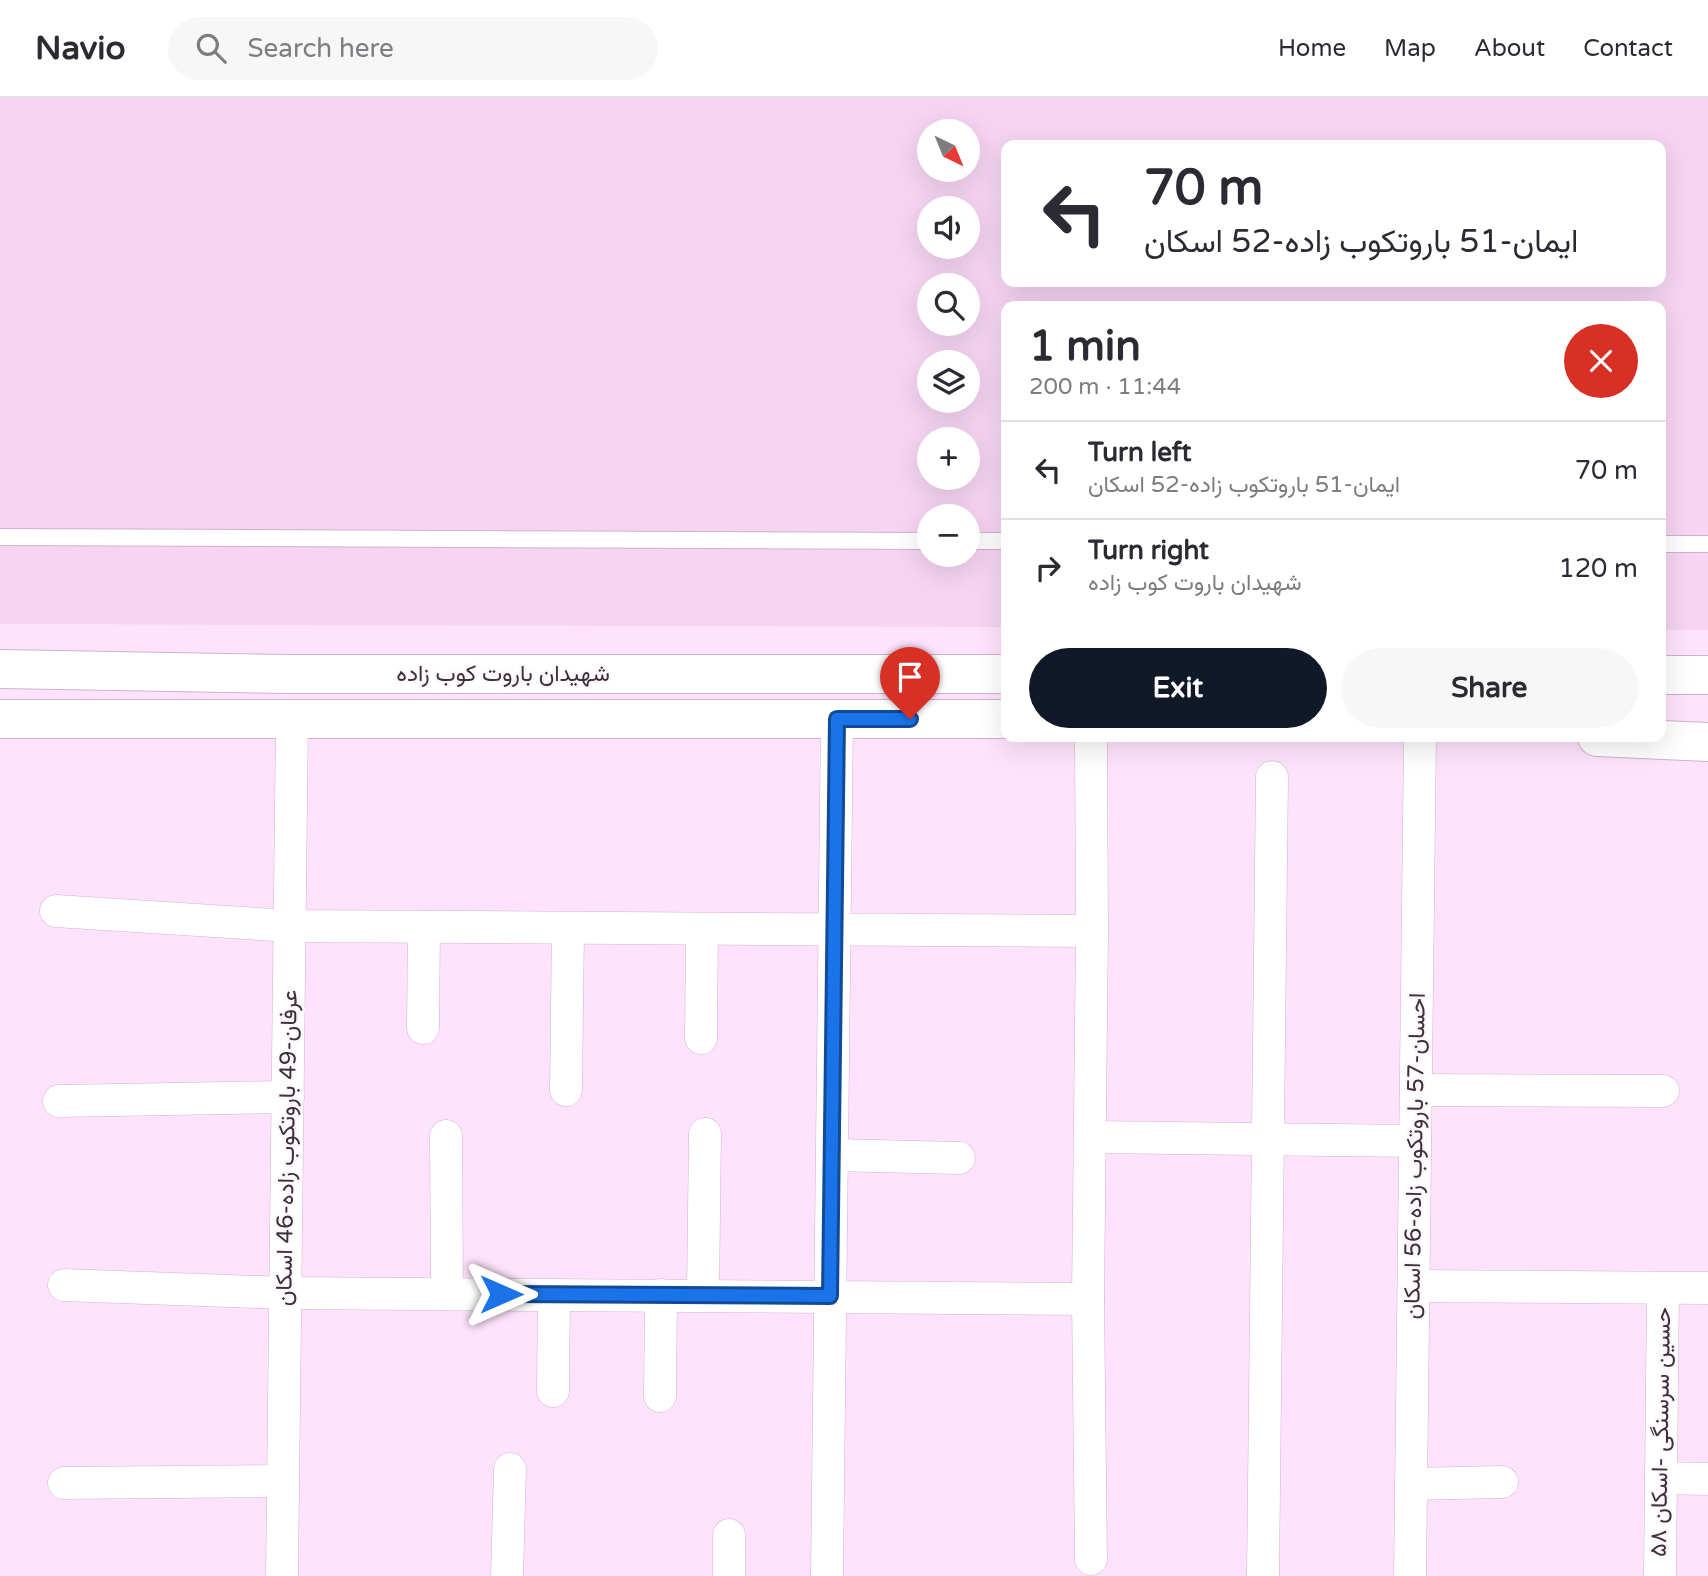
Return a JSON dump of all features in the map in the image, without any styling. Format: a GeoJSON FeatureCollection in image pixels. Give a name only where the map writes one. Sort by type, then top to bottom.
{"type":"FeatureCollection","features":[{"type":"Feature","properties":{"kind":"street","name":"شهیدان باروت کوب زاده"},"geometry":{"type":"LineString","coordinates":[[0,669],[290,674],[1001,674]]}},
{"type":"Feature","properties":{"kind":"street"},"geometry":{"type":"LineString","coordinates":[[1666,675],[1708,675]]}},
{"type":"Feature","properties":{"kind":"street","name":"شهیدان باروت کوب زاده"},"geometry":{"type":"LineString","coordinates":[[0,719],[1001,719]]}},
{"type":"Feature","properties":{"kind":"street","name":"عرفان-49 باروتکوب زاده-46 اسکان"},"geometry":{"type":"LineString","coordinates":[[282,1576],[292,719]]}},
{"type":"Feature","properties":{"kind":"street"},"geometry":{"type":"LineString","coordinates":[[827,1576],[837,719]]}},
{"type":"Feature","properties":{"kind":"street"},"geometry":{"type":"LineString","coordinates":[[1666,740],[1708,742]]}},
{"type":"Feature","properties":{"kind":"street"},"geometry":{"type":"LineString","coordinates":[[1091,742],[1091,1137],[1088,1299],[1091,1559]]}},
{"type":"Feature","properties":{"kind":"street","name":"احسان-57 باروتکوب زاده-56 اسکان"},"geometry":{"type":"LineString","coordinates":[[1410,1576],[1420,742]]}},
{"type":"Feature","properties":{"kind":"street"},"geometry":{"type":"LineString","coordinates":[[1263,1576],[1272,776]]}},
{"type":"Feature","properties":{"kind":"street"},"geometry":{"type":"LineString","coordinates":[[56,911],[290,926],[1092,931]]}},
{"type":"Feature","properties":{"kind":"street"},"geometry":{"type":"LineString","coordinates":[[423,1028],[424,927]]}},
{"type":"Feature","properties":{"kind":"street"},"geometry":{"type":"LineString","coordinates":[[566,1090],[568,928]]}},
{"type":"Feature","properties":{"kind":"street"},"geometry":{"type":"LineString","coordinates":[[701,1038],[702,929]]}},
{"type":"Feature","properties":{"kind":"street"},"geometry":{"type":"LineString","coordinates":[[1416,1090],[1663,1091]]}},
{"type":"Feature","properties":{"kind":"street"},"geometry":{"type":"LineString","coordinates":[[59,1101],[288,1097]]}},
{"type":"Feature","properties":{"kind":"street"},"geometry":{"type":"LineString","coordinates":[[703,1295],[705,1134]]}},
{"type":"Feature","properties":{"kind":"street"},"geometry":{"type":"LineString","coordinates":[[446,1136],[447,1294]]}},
{"type":"Feature","properties":{"kind":"street"},"geometry":{"type":"LineString","coordinates":[[1091,1137],[1415,1141]]}},
{"type":"Feature","properties":{"kind":"street"},"geometry":{"type":"LineString","coordinates":[[832,1154],[959,1158]]}},
{"type":"Feature","properties":{"kind":"street"},"geometry":{"type":"LineString","coordinates":[[64,1285],[286,1293],[1088,1299]]}},
{"type":"Feature","properties":{"kind":"street"},"geometry":{"type":"LineString","coordinates":[[1413,1286],[1708,1288]]}},
{"type":"Feature","properties":{"kind":"street","name":"حسین سرسنگی -اسکان ۵۸"},"geometry":{"type":"LineString","coordinates":[[1660,1576],[1663,1288]]}},
{"type":"Feature","properties":{"kind":"street"},"geometry":{"type":"LineString","coordinates":[[553,1391],[554,1294]]}},
{"type":"Feature","properties":{"kind":"street"},"geometry":{"type":"LineString","coordinates":[[660,1295],[660,1396]]}},
{"type":"Feature","properties":{"kind":"street"},"geometry":{"type":"LineString","coordinates":[[508,1576],[510,1469]]}},
{"type":"Feature","properties":{"kind":"street"},"geometry":{"type":"LineString","coordinates":[[1661,1478],[1708,1479]]}},
{"type":"Feature","properties":{"kind":"street"},"geometry":{"type":"LineString","coordinates":[[64,1483],[283,1481]]}},
{"type":"Feature","properties":{"kind":"street"},"geometry":{"type":"LineString","coordinates":[[1411,1483],[1502,1482]]}},
{"type":"Feature","properties":{"kind":"street"},"geometry":{"type":"LineString","coordinates":[[729,1535],[729,1576]]}},
{"type":"Feature","properties":{"kind":"lane"},"geometry":{"type":"LineString","coordinates":[[0,537],[917,541]]}},
{"type":"Feature","properties":{"kind":"lane"},"geometry":{"type":"LineString","coordinates":[[980,541],[1001,541]]}},
{"type":"Feature","properties":{"kind":"lane"},"geometry":{"type":"LineString","coordinates":[[1666,544],[1708,544]]}},
{"type":"Feature","properties":{"kind":"shaded area"},"geometry":{"type":"Polygon","coordinates":[[[0,98],[1708,98],[1708,630],[1666,630],[1666,301],[1001,301],[1001,627],[0,624],[0,98]]]}},
{"type":"Feature","properties":{"kind":"route"},"geometry":{"type":"LineString","coordinates":[[501,1294],[830,1296],[837,719],[910,719]]}}]}
